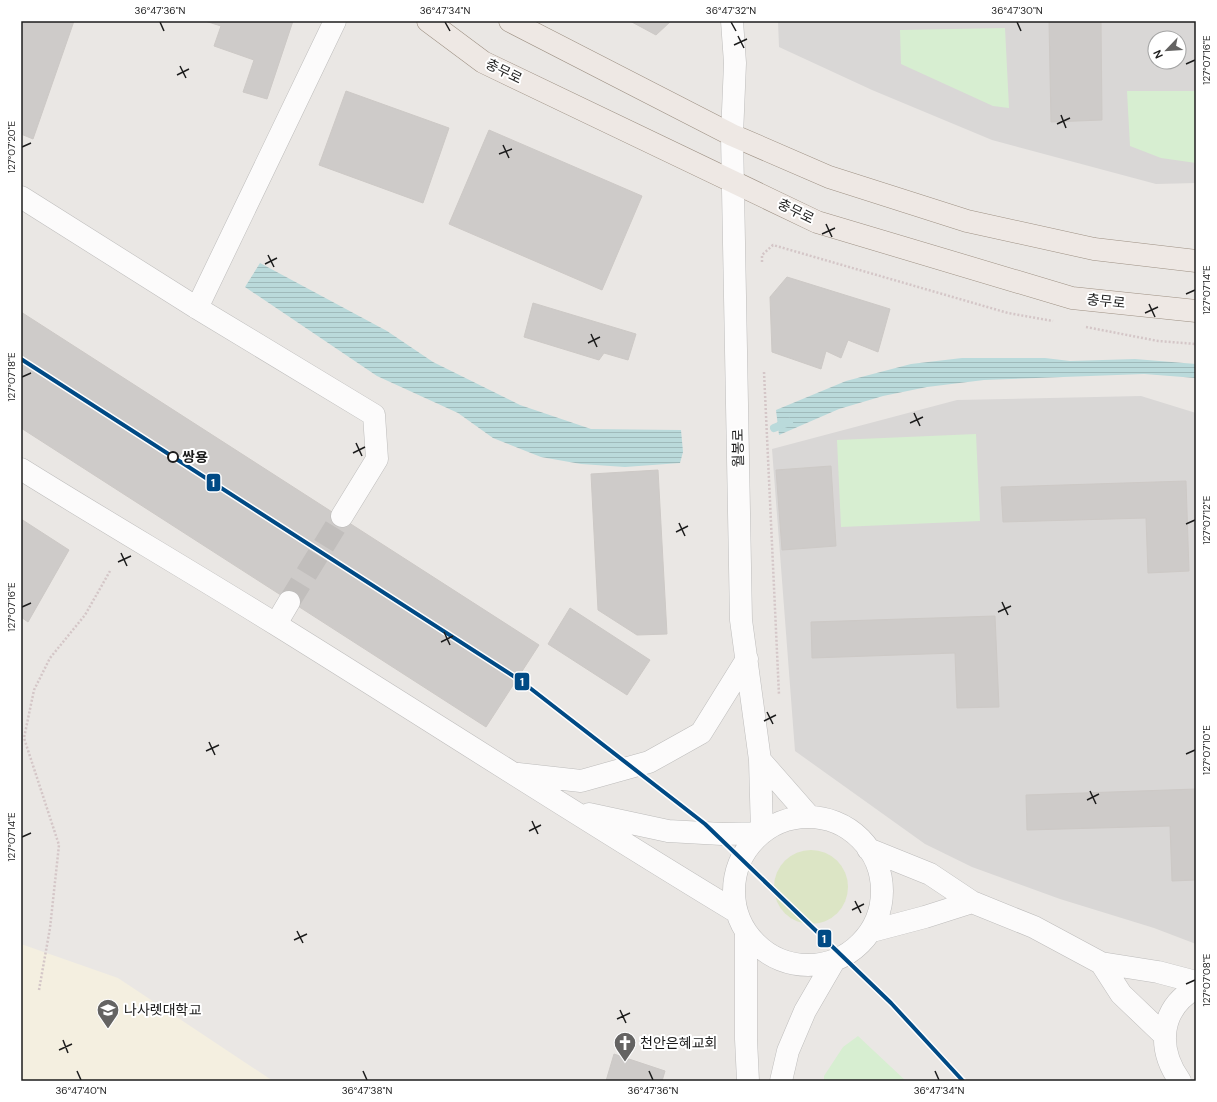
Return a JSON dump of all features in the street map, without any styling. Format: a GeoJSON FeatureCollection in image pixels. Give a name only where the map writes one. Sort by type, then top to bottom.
{"type":"FeatureCollection","features":[{"type":"Feature","properties":{"kind":"main road","name":"충무로"},"geometry":{"type":"LineString","coordinates":[[428,21],[484,62],[818,222],[1072,298],[1196,311]]}},
{"type":"Feature","properties":{"kind":"main road"},"geometry":{"type":"LineString","coordinates":[[510,21],[732,135],[829,177],[967,221],[1094,249],[1196,262]]}},
{"type":"Feature","properties":{"kind":"street"},"geometry":{"type":"LineString","coordinates":[[197,308],[335,21]]}},
{"type":"Feature","properties":{"kind":"street"},"geometry":{"type":"LineString","coordinates":[[732,21],[735,63],[732,135]]}},
{"type":"Feature","properties":{"kind":"street","name":"월봉로"},"geometry":{"type":"LineString","coordinates":[[732,135],[741,620],[760,760],[762,833]]}},
{"type":"Feature","properties":{"kind":"street"},"geometry":{"type":"LineString","coordinates":[[21,197],[197,308],[374,414],[377,459],[342,516]]}},
{"type":"Feature","properties":{"kind":"street"},"geometry":{"type":"LineString","coordinates":[[21,469],[276,624],[511,773],[577,812],[641,854],[735,911]]}},
{"type":"Feature","properties":{"kind":"street"},"geometry":{"type":"LineString","coordinates":[[276,624],[289,602]]}},
{"type":"Feature","properties":{"kind":"street"},"geometry":{"type":"LineString","coordinates":[[511,773],[581,781],[649,762],[701,733],[747,658]]}},
{"type":"Feature","properties":{"kind":"street"},"geometry":{"type":"LineString","coordinates":[[760,760],[810,817]]}},
{"type":"Feature","properties":{"kind":"street"},"geometry":{"type":"LineString","coordinates":[[577,812],[668,831],[722,834],[762,833]]}},
{"type":"Feature","properties":{"kind":"street"},"geometry":{"type":"LineString","coordinates":[[819,816],[842,824],[862,839],[876,859],[882,883],[881,908],[872,931],[855,949],[834,961],[810,966],[786,963],[764,952],[746,934],[735,911],[733,886],[738,862],[752,841],[771,825],[794,817],[810,817],[819,816]]}},
{"type":"Feature","properties":{"kind":"street"},"geometry":{"type":"LineString","coordinates":[[868,848],[930,874],[972,902],[1034,927],[1101,963],[1158,972],[1196,982]]}},
{"type":"Feature","properties":{"kind":"street"},"geometry":{"type":"LineString","coordinates":[[872,931],[925,917],[972,902]]}},
{"type":"Feature","properties":{"kind":"street"},"geometry":{"type":"LineString","coordinates":[[746,934],[746,1039],[748,1081]]}},
{"type":"Feature","properties":{"kind":"street"},"geometry":{"type":"LineString","coordinates":[[781,1081],[788,1051],[805,1011],[834,961]]}},
{"type":"Feature","properties":{"kind":"street"},"geometry":{"type":"LineString","coordinates":[[1101,963],[1121,994],[1165,1036]]}},
{"type":"Feature","properties":{"kind":"street"},"geometry":{"type":"LineString","coordinates":[[1180,1081],[1170,1067],[1164,1047],[1165,1027],[1173,1008],[1186,993],[1196,988]]}},
{"type":"Feature","properties":{"kind":"path"},"geometry":{"type":"LineString","coordinates":[[761,268],[762,255],[773,246],[1008,313],[1060,322]]}},
{"type":"Feature","properties":{"kind":"path"},"geometry":{"type":"LineString","coordinates":[[1083,327],[1158,341],[1196,344]]}},
{"type":"Feature","properties":{"kind":"path"},"geometry":{"type":"LineString","coordinates":[[764,368],[779,696]]}},
{"type":"Feature","properties":{"kind":"path"},"geometry":{"type":"LineString","coordinates":[[39,990],[50,928],[59,845],[24,738],[34,690],[50,658],[85,615],[110,572]]}},
{"type":"Feature","properties":{"kind":"shaded area"},"geometry":{"type":"Polygon","coordinates":[[[778,21],[1196,21],[1196,183],[1156,184],[992,140],[872,90],[779,47],[778,21]]]}},
{"type":"Feature","properties":{"kind":"shaded area"},"geometry":{"type":"Polygon","coordinates":[[[1141,396],[1196,413],[1196,944],[1154,928],[1060,899],[972,867],[925,844],[795,751],[772,449],[957,400],[1141,396]]]}},
{"type":"Feature","properties":{"kind":"shaded area","name":"나사렛대학교"},"geometry":{"type":"Polygon","coordinates":[[[21,944],[118,978],[273,1081],[21,1081],[21,944]]]}},
{"type":"Feature","properties":{"kind":"green space"},"geometry":{"type":"Polygon","coordinates":[[[1005,28],[1009,108],[993,106],[901,64],[900,30],[1005,28]]]}},
{"type":"Feature","properties":{"kind":"green space"},"geometry":{"type":"Polygon","coordinates":[[[1127,91],[1196,91],[1196,163],[1161,158],[1130,146],[1127,91]]]}},
{"type":"Feature","properties":{"kind":"green space"},"geometry":{"type":"Polygon","coordinates":[[[976,434],[980,521],[841,527],[837,440],[976,434]]]}},
{"type":"Feature","properties":{"kind":"green space"},"geometry":{"type":"Polygon","coordinates":[[[811,850],[832,856],[842,866],[848,887],[842,908],[832,918],[811,924],[790,918],[780,908],[774,887],[780,866],[790,856],[811,850]]]}},
{"type":"Feature","properties":{"kind":"green space"},"geometry":{"type":"Polygon","coordinates":[[[858,1036],[906,1081],[824,1081],[824,1076],[843,1047],[858,1036]]]}},
{"type":"Feature","properties":{"kind":"water"},"geometry":{"type":"Polygon","coordinates":[[[260,263],[387,331],[433,362],[520,405],[591,429],[681,430],[683,452],[680,463],[625,467],[581,464],[541,457],[493,438],[458,413],[377,376],[245,287],[260,263]]]}},
{"type":"Feature","properties":{"kind":"water"},"geometry":{"type":"Polygon","coordinates":[[[962,358],[1045,358],[1070,361],[1135,359],[1196,364],[1196,378],[1144,374],[984,380],[927,387],[883,396],[839,409],[779,435],[776,410],[846,381],[911,364],[962,358]]]}},
{"type":"Feature","properties":{"kind":"building"},"geometry":{"type":"Polygon","coordinates":[[[21,21],[74,21],[33,139],[21,134],[21,21]]]}},
{"type":"Feature","properties":{"kind":"building"},"geometry":{"type":"Polygon","coordinates":[[[205,21],[293,21],[267,99],[243,92],[254,60],[214,46],[221,26],[205,21]]]}},
{"type":"Feature","properties":{"kind":"building"},"geometry":{"type":"Polygon","coordinates":[[[630,21],[671,21],[656,35],[630,21]]]}},
{"type":"Feature","properties":{"kind":"building"},"geometry":{"type":"Polygon","coordinates":[[[1049,21],[1101,21],[1102,120],[1051,122],[1049,21]]]}},
{"type":"Feature","properties":{"kind":"building"},"geometry":{"type":"Polygon","coordinates":[[[346,91],[449,128],[423,203],[319,165],[346,91]]]}},
{"type":"Feature","properties":{"kind":"building"},"geometry":{"type":"Polygon","coordinates":[[[489,130],[642,196],[602,290],[449,224],[489,130]]]}},
{"type":"Feature","properties":{"kind":"building"},"geometry":{"type":"Polygon","coordinates":[[[787,277],[890,309],[878,352],[848,340],[841,358],[826,351],[821,369],[772,352],[770,297],[787,277]]]}},
{"type":"Feature","properties":{"kind":"building"},"geometry":{"type":"Polygon","coordinates":[[[533,303],[636,334],[628,360],[604,353],[599,360],[524,337],[533,303]]]}},
{"type":"Feature","properties":{"kind":"building"},"geometry":{"type":"Polygon","coordinates":[[[21,312],[539,645],[486,727],[21,428],[21,312]]]}},
{"type":"Feature","properties":{"kind":"building"},"geometry":{"type":"Polygon","coordinates":[[[831,466],[836,546],[782,550],[776,470],[831,466]]]}},
{"type":"Feature","properties":{"kind":"building"},"geometry":{"type":"Polygon","coordinates":[[[658,470],[667,634],[637,635],[598,610],[591,474],[658,470]]]}},
{"type":"Feature","properties":{"kind":"building"},"geometry":{"type":"Polygon","coordinates":[[[1186,481],[1189,571],[1148,573],[1146,518],[1003,522],[1001,487],[1186,481]]]}},
{"type":"Feature","properties":{"kind":"building"},"geometry":{"type":"Polygon","coordinates":[[[21,519],[69,550],[28,622],[21,617],[21,519]]]}},
{"type":"Feature","properties":{"kind":"building"},"geometry":{"type":"Polygon","coordinates":[[[570,608],[650,660],[627,695],[548,644],[570,608]]]}},
{"type":"Feature","properties":{"kind":"building"},"geometry":{"type":"Polygon","coordinates":[[[995,616],[999,707],[957,708],[955,653],[812,658],[811,622],[995,616]]]}},
{"type":"Feature","properties":{"kind":"building"},"geometry":{"type":"Polygon","coordinates":[[[1196,789],[1196,880],[1172,881],[1170,826],[1027,830],[1026,795],[1196,789]]]}},
{"type":"Feature","properties":{"kind":"building","name":"천안은혜교회"},"geometry":{"type":"Polygon","coordinates":[[[614,1054],[665,1071],[662,1081],[606,1081],[614,1054]]]}},
{"type":"Feature","properties":{"kind":"waterway"},"geometry":{"type":"LineString","coordinates":[[774,428],[789,422]]}},
{"type":"Feature","properties":{"kind":"tunnel"},"geometry":{"type":"LineString","coordinates":[[289,602],[342,516]]}},
{"type":"Feature","properties":{"kind":"transit line","name":"1"},"geometry":{"type":"LineString","coordinates":[[21,359],[521,681],[705,824],[891,1003],[963,1081]]}},
{"type":"Feature","properties":{"kind":"place","name":"쌍용"},"geometry":{"type":"Point","coordinates":[173,457]}},
{"type":"Feature","properties":{"kind":"place","name":"나사렛대학교"},"geometry":{"type":"Point","coordinates":[108,1030]}},
{"type":"Feature","properties":{"kind":"place","name":"천안은혜교회"},"geometry":{"type":"Point","coordinates":[625,1062]}}]}
